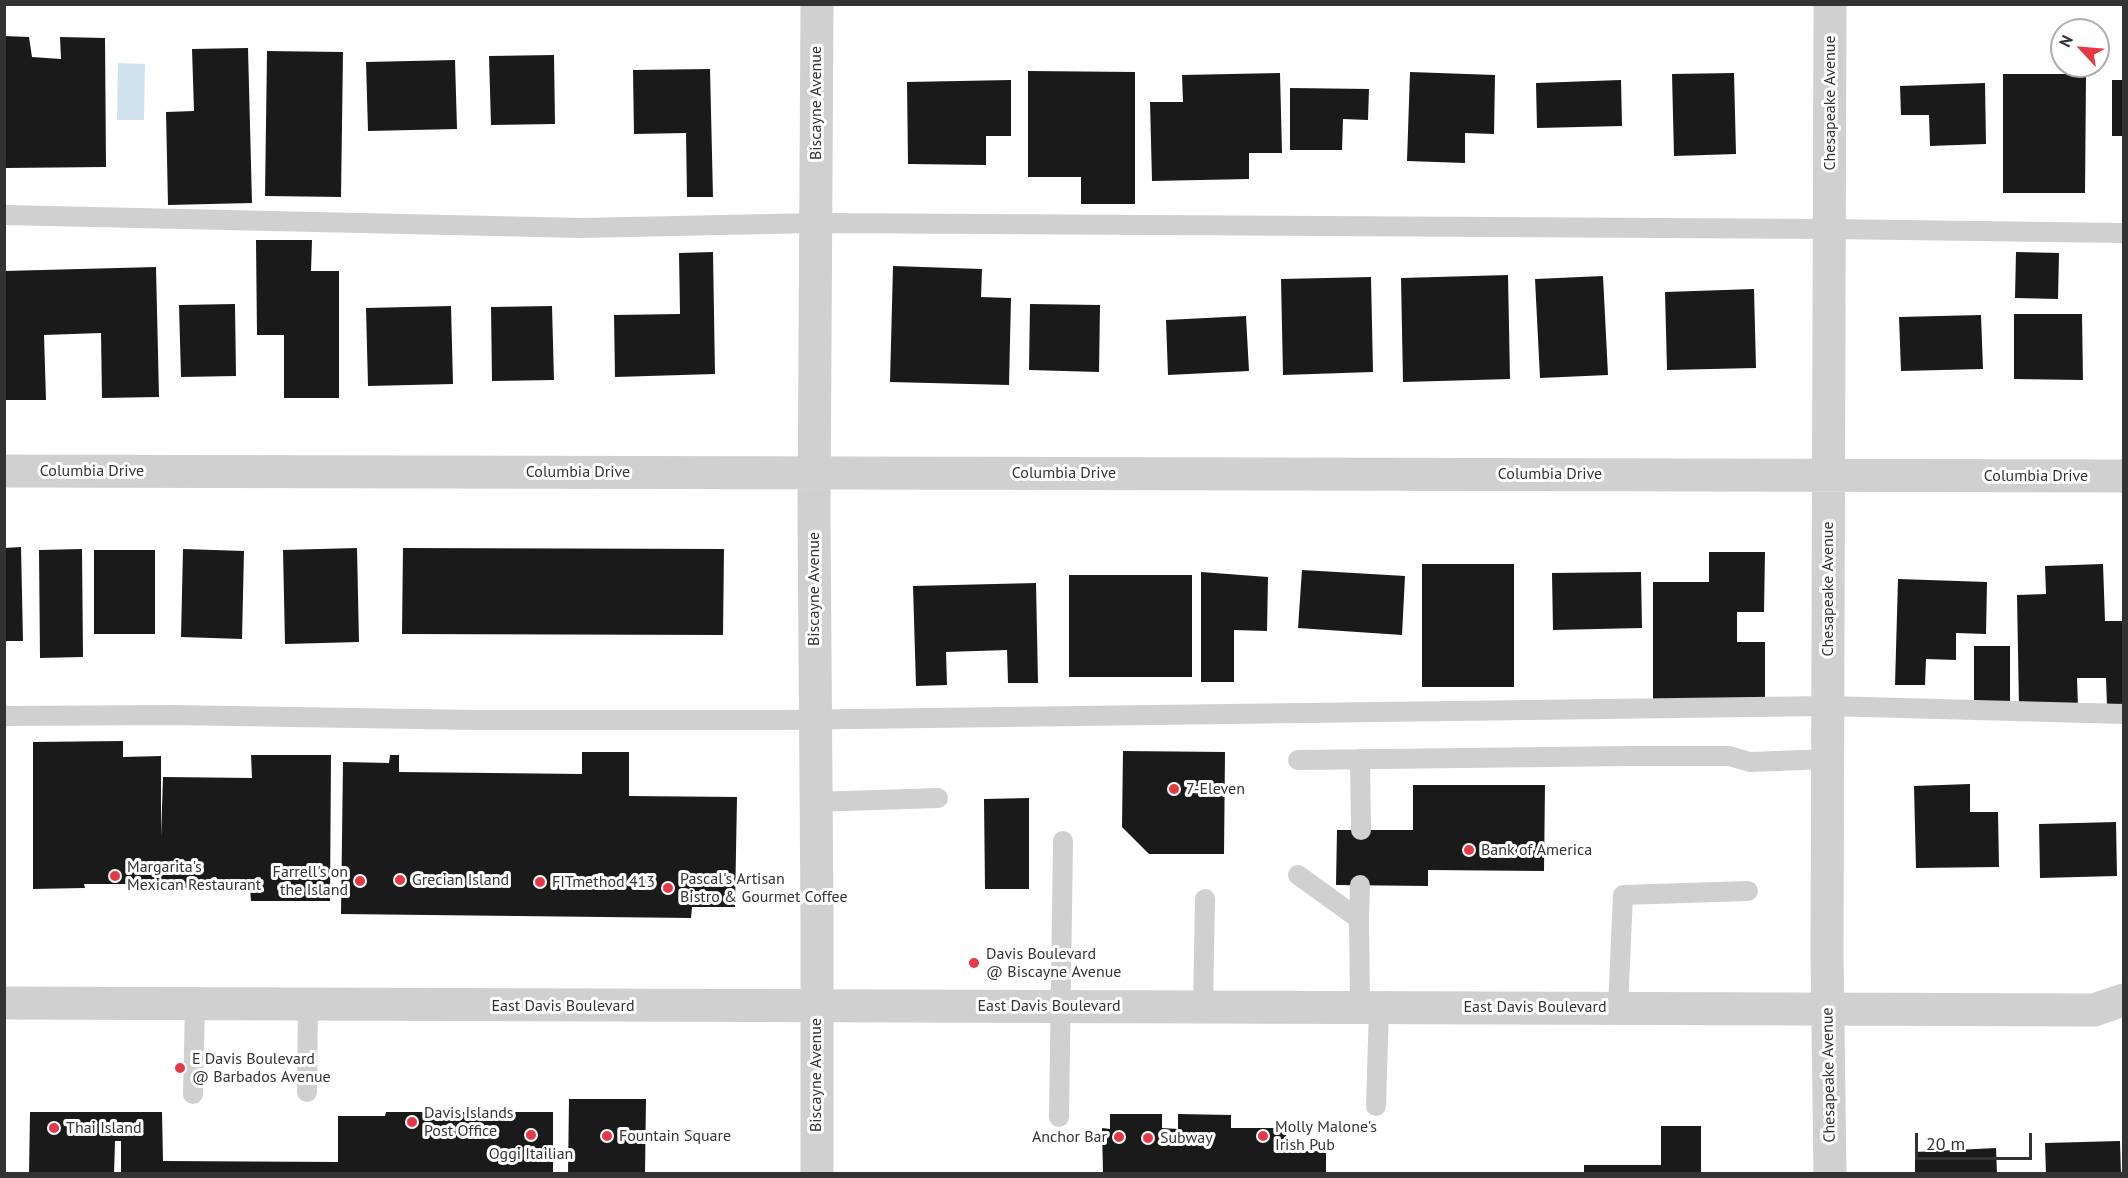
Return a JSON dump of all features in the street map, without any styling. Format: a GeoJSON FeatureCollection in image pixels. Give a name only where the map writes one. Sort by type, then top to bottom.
{"type":"FeatureCollection","features":[{"type":"Feature","properties":{"kind":"street","name":"Biscayne Avenue"},"geometry":{"type":"LineString","coordinates":[[817,4],[815,473],[817,1173]]}},
{"type":"Feature","properties":{"kind":"street","name":"Chesapeake Avenue"},"geometry":{"type":"LineString","coordinates":[[1830,4],[1828,475],[1830,1173]]}},
{"type":"Feature","properties":{"kind":"street","name":"Columbia Drive"},"geometry":{"type":"LineString","coordinates":[[4,471],[2124,476]]}},
{"type":"Feature","properties":{"kind":"street","name":"East Davis Boulevard"},"geometry":{"type":"LineString","coordinates":[[4,1003],[1062,1005],[2114,1011]]}},
{"type":"Feature","properties":{"kind":"lane"},"geometry":{"type":"LineString","coordinates":[[4,215],[582,228],[816,223],[2124,233]]}},
{"type":"Feature","properties":{"kind":"lane"},"geometry":{"type":"LineString","coordinates":[[4,716],[171,715],[478,720],[815,719],[1828,706],[2124,714]]}},
{"type":"Feature","properties":{"kind":"lane"},"geometry":{"type":"LineString","coordinates":[[1298,760],[1729,756],[1750,762],[1828,759]]}},
{"type":"Feature","properties":{"kind":"lane"},"geometry":{"type":"LineString","coordinates":[[1360,759],[1361,830]]}},
{"type":"Feature","properties":{"kind":"lane"},"geometry":{"type":"LineString","coordinates":[[815,802],[938,798]]}},
{"type":"Feature","properties":{"kind":"lane"},"geometry":{"type":"LineString","coordinates":[[1059,1117],[1063,841]]}},
{"type":"Feature","properties":{"kind":"lane"},"geometry":{"type":"LineString","coordinates":[[1298,875],[1359,919]]}},
{"type":"Feature","properties":{"kind":"lane"},"geometry":{"type":"LineString","coordinates":[[1360,885],[1359,919],[1370,1007],[1376,1106]]}},
{"type":"Feature","properties":{"kind":"lane"},"geometry":{"type":"LineString","coordinates":[[1618,1008],[1623,895],[1748,891]]}},
{"type":"Feature","properties":{"kind":"lane"},"geometry":{"type":"LineString","coordinates":[[1203,1006],[1205,900]]}},
{"type":"Feature","properties":{"kind":"lane"},"geometry":{"type":"LineString","coordinates":[[193,1094],[195,1005]]}},
{"type":"Feature","properties":{"kind":"lane"},"geometry":{"type":"LineString","coordinates":[[307,1092],[308,1005]]}},
{"type":"Feature","properties":{"kind":"water"},"geometry":{"type":"Polygon","coordinates":[[[118,63],[145,64],[144,120],[117,120],[118,63]]]}},
{"type":"Feature","properties":{"kind":"building"},"geometry":{"type":"Polygon","coordinates":[[[4,36],[29,37],[32,57],[61,59],[60,37],[105,38],[106,167],[4,168],[4,36]]]}},
{"type":"Feature","properties":{"kind":"building"},"geometry":{"type":"Polygon","coordinates":[[[248,48],[252,203],[168,205],[166,112],[194,111],[192,49],[248,48]]]}},
{"type":"Feature","properties":{"kind":"building"},"geometry":{"type":"Polygon","coordinates":[[[267,51],[343,52],[341,197],[265,196],[267,51]]]}},
{"type":"Feature","properties":{"kind":"building"},"geometry":{"type":"Polygon","coordinates":[[[554,55],[555,124],[491,125],[489,56],[554,55]]]}},
{"type":"Feature","properties":{"kind":"building"},"geometry":{"type":"Polygon","coordinates":[[[455,60],[457,129],[368,131],[366,62],[455,60]]]}},
{"type":"Feature","properties":{"kind":"building"},"geometry":{"type":"Polygon","coordinates":[[[710,69],[713,197],[687,197],[686,133],[634,134],[633,70],[710,69]]]}},
{"type":"Feature","properties":{"kind":"building"},"geometry":{"type":"Polygon","coordinates":[[[1028,71],[1135,72],[1135,204],[1081,204],[1081,177],[1028,177],[1028,71]]]}},
{"type":"Feature","properties":{"kind":"building"},"geometry":{"type":"Polygon","coordinates":[[[1410,72],[1495,75],[1494,134],[1465,133],[1465,163],[1407,161],[1410,72]]]}},
{"type":"Feature","properties":{"kind":"building"},"geometry":{"type":"Polygon","coordinates":[[[1280,73],[1282,153],[1249,153],[1249,179],[1152,181],[1150,102],[1183,102],[1182,75],[1280,73]]]}},
{"type":"Feature","properties":{"kind":"building"},"geometry":{"type":"Polygon","coordinates":[[[1734,73],[1736,154],[1674,156],[1672,74],[1734,73]]]}},
{"type":"Feature","properties":{"kind":"building"},"geometry":{"type":"Polygon","coordinates":[[[2003,74],[2050,74],[2050,78],[2086,78],[2085,193],[2003,193],[2003,74]]]}},
{"type":"Feature","properties":{"kind":"building"},"geometry":{"type":"Polygon","coordinates":[[[1011,80],[1011,136],[986,136],[986,165],[908,164],[907,82],[1011,80]]]}},
{"type":"Feature","properties":{"kind":"building"},"geometry":{"type":"Polygon","coordinates":[[[1621,80],[1622,126],[1537,128],[1536,83],[1621,80]]]}},
{"type":"Feature","properties":{"kind":"building"},"geometry":{"type":"Polygon","coordinates":[[[2112,80],[2124,80],[2124,136],[2112,136],[2112,80]]]}},
{"type":"Feature","properties":{"kind":"building"},"geometry":{"type":"Polygon","coordinates":[[[1985,83],[1986,144],[1930,146],[1929,115],[1901,115],[1900,86],[1985,83]]]}},
{"type":"Feature","properties":{"kind":"building"},"geometry":{"type":"Polygon","coordinates":[[[1290,88],[1369,89],[1368,120],[1343,119],[1342,150],[1290,150],[1290,88]]]}},
{"type":"Feature","properties":{"kind":"building"},"geometry":{"type":"Polygon","coordinates":[[[256,240],[312,240],[311,271],[339,271],[339,398],[284,398],[284,335],[257,335],[256,240]]]}},
{"type":"Feature","properties":{"kind":"building"},"geometry":{"type":"Polygon","coordinates":[[[713,252],[715,374],[615,377],[614,315],[680,314],[679,253],[713,252]]]}},
{"type":"Feature","properties":{"kind":"building"},"geometry":{"type":"Polygon","coordinates":[[[2016,252],[2059,253],[2058,299],[2015,298],[2016,252]]]}},
{"type":"Feature","properties":{"kind":"building"},"geometry":{"type":"Polygon","coordinates":[[[893,266],[982,269],[981,297],[1011,298],[1009,385],[890,382],[893,266]]]}},
{"type":"Feature","properties":{"kind":"building"},"geometry":{"type":"Polygon","coordinates":[[[156,267],[159,397],[102,398],[101,333],[44,335],[46,400],[4,400],[4,271],[156,267]]]}},
{"type":"Feature","properties":{"kind":"building"},"geometry":{"type":"Polygon","coordinates":[[[1508,275],[1510,379],[1403,382],[1401,278],[1508,275]]]}},
{"type":"Feature","properties":{"kind":"building"},"geometry":{"type":"Polygon","coordinates":[[[1603,276],[1608,375],[1540,378],[1535,279],[1603,276]]]}},
{"type":"Feature","properties":{"kind":"building"},"geometry":{"type":"Polygon","coordinates":[[[1371,277],[1373,372],[1283,375],[1281,279],[1371,277]]]}},
{"type":"Feature","properties":{"kind":"building"},"geometry":{"type":"Polygon","coordinates":[[[1754,289],[1756,368],[1667,370],[1665,292],[1754,289]]]}},
{"type":"Feature","properties":{"kind":"building"},"geometry":{"type":"Polygon","coordinates":[[[235,304],[236,376],[181,377],[179,305],[235,304]]]}},
{"type":"Feature","properties":{"kind":"building"},"geometry":{"type":"Polygon","coordinates":[[[1030,304],[1100,305],[1099,372],[1029,370],[1030,304]]]}},
{"type":"Feature","properties":{"kind":"building"},"geometry":{"type":"Polygon","coordinates":[[[451,306],[453,384],[368,386],[366,308],[451,306]]]}},
{"type":"Feature","properties":{"kind":"building"},"geometry":{"type":"Polygon","coordinates":[[[552,306],[554,380],[492,381],[491,307],[552,306]]]}},
{"type":"Feature","properties":{"kind":"building"},"geometry":{"type":"Polygon","coordinates":[[[2014,314],[2082,314],[2083,380],[2014,379],[2014,314]]]}},
{"type":"Feature","properties":{"kind":"building"},"geometry":{"type":"Polygon","coordinates":[[[1981,315],[1983,369],[1901,371],[1899,317],[1981,315]]]}},
{"type":"Feature","properties":{"kind":"building"},"geometry":{"type":"Polygon","coordinates":[[[1246,316],[1249,371],[1168,375],[1166,320],[1246,316]]]}},
{"type":"Feature","properties":{"kind":"building"},"geometry":{"type":"Polygon","coordinates":[[[21,547],[23,641],[4,641],[4,548],[21,547]]]}},
{"type":"Feature","properties":{"kind":"building"},"geometry":{"type":"Polygon","coordinates":[[[357,548],[359,642],[285,644],[283,550],[357,548]]]}},
{"type":"Feature","properties":{"kind":"building"},"geometry":{"type":"Polygon","coordinates":[[[403,548],[724,549],[723,635],[402,634],[403,548]]]}},
{"type":"Feature","properties":{"kind":"building"},"geometry":{"type":"Polygon","coordinates":[[[82,549],[83,657],[40,658],[39,550],[82,549]]]}},
{"type":"Feature","properties":{"kind":"building"},"geometry":{"type":"Polygon","coordinates":[[[183,549],[244,551],[242,639],[181,637],[183,549]]]}},
{"type":"Feature","properties":{"kind":"building"},"geometry":{"type":"Polygon","coordinates":[[[94,550],[155,550],[155,634],[94,634],[94,550]]]}},
{"type":"Feature","properties":{"kind":"building"},"geometry":{"type":"Polygon","coordinates":[[[1709,552],[1765,552],[1764,612],[1737,612],[1737,642],[1765,642],[1765,702],[1653,703],[1653,582],[1709,582],[1709,552]]]}},
{"type":"Feature","properties":{"kind":"building"},"geometry":{"type":"Polygon","coordinates":[[[1422,564],[1514,564],[1514,687],[1422,687],[1422,564]]]}},
{"type":"Feature","properties":{"kind":"building"},"geometry":{"type":"Polygon","coordinates":[[[2103,564],[2105,621],[2124,621],[2124,706],[2107,706],[2106,678],[2077,678],[2078,707],[2019,708],[2017,595],[2046,594],[2045,566],[2103,564]]]}},
{"type":"Feature","properties":{"kind":"building"},"geometry":{"type":"Polygon","coordinates":[[[1302,570],[1405,576],[1402,635],[1298,628],[1302,570]]]}},
{"type":"Feature","properties":{"kind":"building"},"geometry":{"type":"Polygon","coordinates":[[[1201,572],[1268,577],[1267,631],[1234,630],[1234,682],[1201,682],[1201,572]]]}},
{"type":"Feature","properties":{"kind":"building"},"geometry":{"type":"Polygon","coordinates":[[[1641,572],[1642,628],[1553,630],[1552,573],[1641,572]]]}},
{"type":"Feature","properties":{"kind":"building"},"geometry":{"type":"Polygon","coordinates":[[[1069,575],[1192,575],[1192,677],[1069,677],[1069,575]]]}},
{"type":"Feature","properties":{"kind":"building"},"geometry":{"type":"Polygon","coordinates":[[[1898,579],[1987,582],[1986,634],[1956,633],[1956,660],[1926,659],[1925,685],[1895,685],[1898,579]]]}},
{"type":"Feature","properties":{"kind":"building"},"geometry":{"type":"Polygon","coordinates":[[[1036,583],[1038,683],[1008,683],[1007,650],[946,652],[947,685],[916,686],[913,586],[1036,583]]]}},
{"type":"Feature","properties":{"kind":"building"},"geometry":{"type":"Polygon","coordinates":[[[1974,646],[2010,646],[2010,704],[1974,704],[1974,646]]]}},
{"type":"Feature","properties":{"kind":"building"},"geometry":{"type":"Polygon","coordinates":[[[123,741],[123,757],[161,756],[161,837],[163,777],[252,778],[251,755],[331,755],[330,901],[251,901],[250,888],[129,888],[128,884],[84,884],[85,888],[33,889],[33,742],[123,741]]]}},
{"type":"Feature","properties":{"kind":"building","name":"7-Eleven"},"geometry":{"type":"Polygon","coordinates":[[[1123,751],[1225,752],[1224,854],[1149,854],[1122,827],[1123,751]]]}},
{"type":"Feature","properties":{"kind":"building"},"geometry":{"type":"Polygon","coordinates":[[[582,752],[629,752],[629,796],[737,797],[735,907],[692,907],[691,918],[341,914],[343,762],[389,763],[390,755],[399,755],[399,772],[582,774],[582,752]]]}},
{"type":"Feature","properties":{"kind":"building"},"geometry":{"type":"Polygon","coordinates":[[[1970,784],[1970,812],[1998,812],[1999,867],[1916,868],[1914,786],[1970,784]]]}},
{"type":"Feature","properties":{"kind":"building","name":"Bank of America"},"geometry":{"type":"Polygon","coordinates":[[[1413,785],[1545,785],[1544,871],[1428,870],[1428,886],[1336,885],[1337,830],[1413,830],[1413,785]]]}},
{"type":"Feature","properties":{"kind":"building"},"geometry":{"type":"Polygon","coordinates":[[[1029,798],[1029,889],[985,889],[984,799],[1029,798]]]}},
{"type":"Feature","properties":{"kind":"building"},"geometry":{"type":"Polygon","coordinates":[[[2116,822],[2117,876],[2040,878],[2039,824],[2116,822]]]}},
{"type":"Feature","properties":{"kind":"building","name":"Fountain Square"},"geometry":{"type":"Polygon","coordinates":[[[569,1099],[646,1099],[645,1174],[568,1174],[569,1099]]]}},
{"type":"Feature","properties":{"kind":"building"},"geometry":{"type":"Polygon","coordinates":[[[30,1112],[162,1112],[163,1161],[338,1162],[338,1116],[385,1116],[386,1112],[553,1112],[553,1174],[121,1174],[121,1141],[115,1141],[114,1174],[29,1174],[30,1112]]]}},
{"type":"Feature","properties":{"kind":"building"},"geometry":{"type":"Polygon","coordinates":[[[1110,1114],[1162,1114],[1162,1128],[1178,1129],[1178,1114],[1231,1115],[1231,1128],[1286,1128],[1286,1151],[1326,1151],[1326,1174],[1103,1174],[1102,1128],[1110,1129],[1110,1114]]]}},
{"type":"Feature","properties":{"kind":"building"},"geometry":{"type":"Polygon","coordinates":[[[1661,1126],[1701,1126],[1701,1174],[1584,1174],[1584,1165],[1661,1165],[1661,1126]]]}},
{"type":"Feature","properties":{"kind":"building"},"geometry":{"type":"Polygon","coordinates":[[[2120,1141],[2121,1174],[2046,1174],[2045,1143],[2120,1141]]]}},
{"type":"Feature","properties":{"kind":"building"},"geometry":{"type":"Polygon","coordinates":[[[1996,1148],[1997,1174],[1915,1174],[1915,1152],[1996,1148]]]}},
{"type":"Feature","properties":{"kind":"place","name":"7-Eleven"},"geometry":{"type":"Point","coordinates":[1174,789]}},
{"type":"Feature","properties":{"kind":"place","name":"Bank of America"},"geometry":{"type":"Point","coordinates":[1469,850]}},
{"type":"Feature","properties":{"kind":"place","name":"Margarita's Mexican Restaurant"},"geometry":{"type":"Point","coordinates":[115,876]}},
{"type":"Feature","properties":{"kind":"place","name":"Grecian Island"},"geometry":{"type":"Point","coordinates":[400,880]}},
{"type":"Feature","properties":{"kind":"place","name":"Farrell's on the Island"},"geometry":{"type":"Point","coordinates":[360,881]}},
{"type":"Feature","properties":{"kind":"place","name":"FITmethod 413"},"geometry":{"type":"Point","coordinates":[540,882]}},
{"type":"Feature","properties":{"kind":"place","name":"Pascal's Artisan Bistro & Gourmet Coffee"},"geometry":{"type":"Point","coordinates":[668,888]}},
{"type":"Feature","properties":{"kind":"place","name":"Davis Boulevard @ Biscayne Avenue"},"geometry":{"type":"Point","coordinates":[974,963]}},
{"type":"Feature","properties":{"kind":"place","name":"E Davis Boulevard @ Barbados Avenue"},"geometry":{"type":"Point","coordinates":[180,1068]}},
{"type":"Feature","properties":{"kind":"place","name":"Davis Islands Post Office"},"geometry":{"type":"Point","coordinates":[412,1122]}},
{"type":"Feature","properties":{"kind":"place","name":"Thai Island"},"geometry":{"type":"Point","coordinates":[54,1128]}},
{"type":"Feature","properties":{"kind":"place","name":"Oggi Itailian"},"geometry":{"type":"Point","coordinates":[531,1135]}},
{"type":"Feature","properties":{"kind":"place","name":"Fountain Square"},"geometry":{"type":"Point","coordinates":[607,1136]}},
{"type":"Feature","properties":{"kind":"place","name":"Molly Malone's Irish Pub"},"geometry":{"type":"Point","coordinates":[1263,1136]}},
{"type":"Feature","properties":{"kind":"place","name":"Anchor Bar"},"geometry":{"type":"Point","coordinates":[1119,1137]}},
{"type":"Feature","properties":{"kind":"place","name":"Subway"},"geometry":{"type":"Point","coordinates":[1148,1138]}}]}
